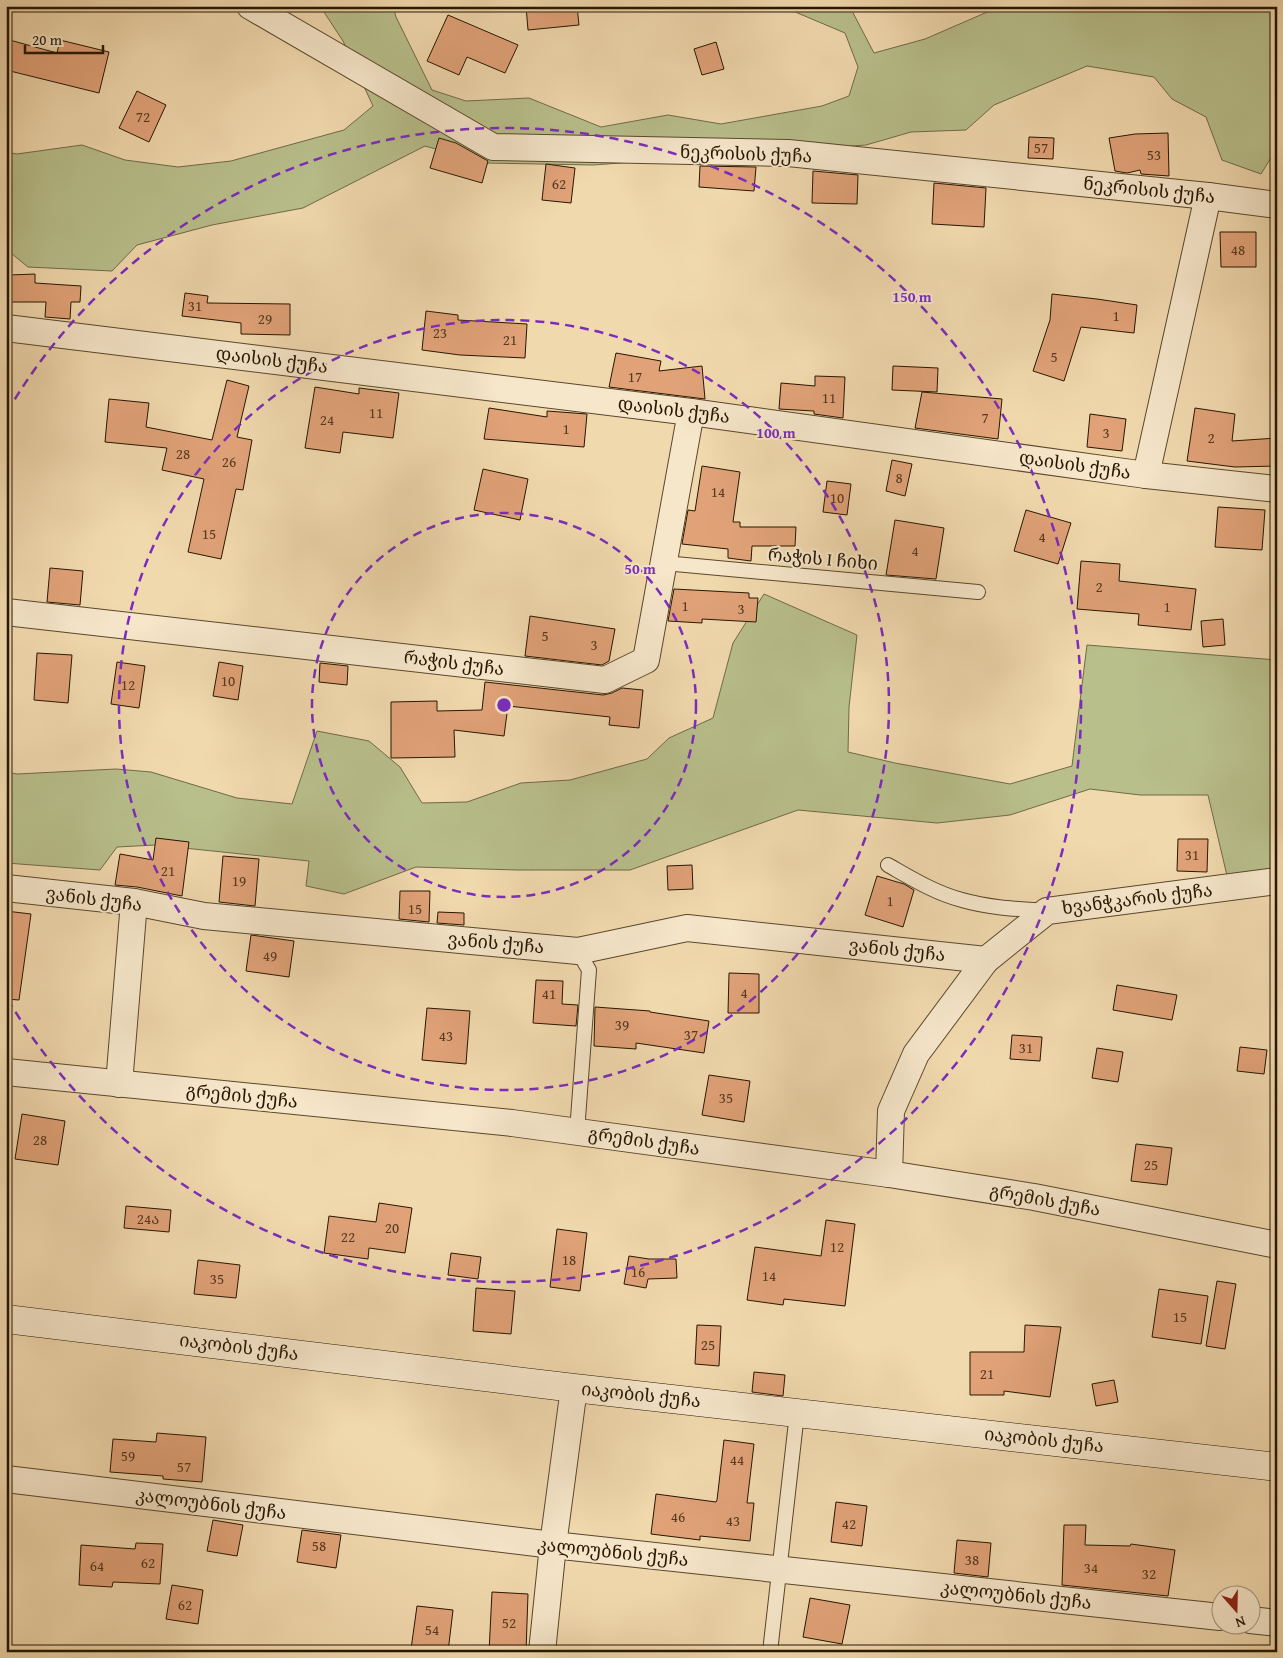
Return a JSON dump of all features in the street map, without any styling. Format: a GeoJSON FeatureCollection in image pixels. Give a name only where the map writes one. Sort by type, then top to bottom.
{"type":"FeatureCollection","features":[{"type":"Feature","properties":{"kind":"street","name":"ნეკრისის ქუჩა"},"geometry":{"type":"LineString","coordinates":[[250,6],[493,147],[788,153],[1208,196],[1277,205]]}},
{"type":"Feature","properties":{"kind":"street","name":"დაისის ქუჩა"},"geometry":{"type":"LineString","coordinates":[[6,328],[691,412],[1146,475],[1208,196]]}},
{"type":"Feature","properties":{"kind":"street","name":"რაჭის ქუჩა"},"geometry":{"type":"LineString","coordinates":[[6,612],[606,680],[646,660],[691,412]]}},
{"type":"Feature","properties":{"kind":"street"},"geometry":{"type":"LineString","coordinates":[[1146,475],[1277,489]]}},
{"type":"Feature","properties":{"kind":"street","name":"ხვანჭკარის ქუჩა"},"geometry":{"type":"LineString","coordinates":[[889,1174],[891,1111],[916,1054],[986,960],[1047,911],[1277,881]]}},
{"type":"Feature","properties":{"kind":"street","name":"ვანის ქუჩა"},"geometry":{"type":"LineString","coordinates":[[6,888],[134,902],[204,916],[578,951],[687,928],[986,960]]}},
{"type":"Feature","properties":{"kind":"street"},"geometry":{"type":"LineString","coordinates":[[118,1084],[134,902]]}},
{"type":"Feature","properties":{"kind":"street","name":"გრემის ქუჩა"},"geometry":{"type":"LineString","coordinates":[[6,1072],[512,1123],[889,1174],[1034,1197],[1277,1245]]}},
{"type":"Feature","properties":{"kind":"street","name":"იაკობის ქუჩა"},"geometry":{"type":"LineString","coordinates":[[6,1319],[574,1388],[1277,1467]]}},
{"type":"Feature","properties":{"kind":"street"},"geometry":{"type":"LineString","coordinates":[[542,1652],[553,1546],[574,1388]]}},
{"type":"Feature","properties":{"kind":"street","name":"კალოუბნის ქუჩა"},"geometry":{"type":"LineString","coordinates":[[6,1479],[553,1546],[1210,1616]]}},
{"type":"Feature","properties":{"kind":"street"},"geometry":{"type":"LineString","coordinates":[[1260,1621],[1277,1623]]}},
{"type":"Feature","properties":{"kind":"lane","name":"რაჭის I ჩიხი"},"geometry":{"type":"LineString","coordinates":[[664,563],[978,592]]}},
{"type":"Feature","properties":{"kind":"lane"},"geometry":{"type":"LineString","coordinates":[[888,865],[929,888],[960,900],[1004,909],[1047,911]]}},
{"type":"Feature","properties":{"kind":"lane"},"geometry":{"type":"LineString","coordinates":[[577,1132],[589,970],[578,951]]}},
{"type":"Feature","properties":{"kind":"lane"},"geometry":{"type":"LineString","coordinates":[[770,1652],[797,1413]]}},
{"type":"Feature","properties":{"kind":"green space"},"geometry":{"type":"Polygon","coordinates":[[[320,6],[393,6],[396,17],[432,90],[466,101],[529,98],[601,127],[668,115],[721,124],[822,106],[849,96],[858,67],[845,33],[781,6],[854,6],[851,9],[874,53],[925,39],[1001,6],[1277,6],[1277,148],[1261,174],[1222,160],[1206,117],[1172,99],[1154,77],[1087,66],[994,105],[966,130],[911,132],[866,145],[593,165],[485,163],[425,146],[303,208],[212,225],[137,245],[112,271],[28,267],[6,249],[6,152],[17,154],[82,145],[125,160],[178,167],[231,161],[344,130],[373,106],[343,41],[320,6]]]}},
{"type":"Feature","properties":{"kind":"green space"},"geometry":{"type":"Polygon","coordinates":[[[764,594],[857,635],[849,707],[848,752],[895,763],[1010,784],[1072,766],[1087,645],[1277,660],[1277,873],[1228,880],[1208,795],[1140,795],[1090,789],[1010,815],[937,823],[798,810],[630,870],[517,870],[416,867],[344,894],[306,886],[309,861],[155,845],[117,847],[100,870],[6,863],[6,772],[17,774],[116,769],[151,772],[237,798],[292,804],[317,731],[369,741],[400,767],[422,803],[467,802],[521,783],[570,780],[647,759],[669,738],[713,718],[733,643],[764,594]]]}},
{"type":"Feature","properties":{"kind":"building"},"geometry":{"type":"Polygon","coordinates":[[[526,6],[577,6],[579,25],[528,30],[526,6]]]}},
{"type":"Feature","properties":{"kind":"building"},"geometry":{"type":"Polygon","coordinates":[[[448,15],[518,45],[505,73],[467,57],[459,75],[427,61],[448,15]]]}},
{"type":"Feature","properties":{"kind":"building"},"geometry":{"type":"Polygon","coordinates":[[[6,39],[57,53],[60,40],[109,52],[99,93],[6,70],[6,39]]]}},
{"type":"Feature","properties":{"kind":"building"},"geometry":{"type":"Polygon","coordinates":[[[716,42],[724,69],[702,75],[694,49],[716,42]]]}},
{"type":"Feature","properties":{"kind":"building"},"geometry":{"type":"Polygon","coordinates":[[[137,91],[166,105],[149,142],[119,128],[137,91]]]}},
{"type":"Feature","properties":{"kind":"building"},"geometry":{"type":"Polygon","coordinates":[[[1168,133],[1169,176],[1141,174],[1140,170],[1127,173],[1115,171],[1109,138],[1135,134],[1168,133]]]}},
{"type":"Feature","properties":{"kind":"building"},"geometry":{"type":"Polygon","coordinates":[[[1029,137],[1054,138],[1053,159],[1028,158],[1029,137]]]}},
{"type":"Feature","properties":{"kind":"building"},"geometry":{"type":"Polygon","coordinates":[[[439,138],[456,143],[488,161],[482,183],[430,168],[439,138]]]}},
{"type":"Feature","properties":{"kind":"building"},"geometry":{"type":"Polygon","coordinates":[[[546,164],[575,168],[571,203],[542,200],[546,164]]]}},
{"type":"Feature","properties":{"kind":"building"},"geometry":{"type":"Polygon","coordinates":[[[700,166],[756,167],[754,191],[699,187],[700,166]]]}},
{"type":"Feature","properties":{"kind":"building"},"geometry":{"type":"Polygon","coordinates":[[[813,171],[858,175],[857,204],[812,203],[813,171]]]}},
{"type":"Feature","properties":{"kind":"building"},"geometry":{"type":"Polygon","coordinates":[[[934,183],[986,188],[984,227],[932,224],[934,183]]]}},
{"type":"Feature","properties":{"kind":"building"},"geometry":{"type":"Polygon","coordinates":[[[1220,232],[1256,232],[1256,267],[1221,267],[1220,232]]]}},
{"type":"Feature","properties":{"kind":"building"},"geometry":{"type":"Polygon","coordinates":[[[35,274],[35,283],[81,286],[80,302],[71,302],[70,319],[45,317],[46,302],[10,302],[10,275],[35,274]]]}},
{"type":"Feature","properties":{"kind":"building"},"geometry":{"type":"Polygon","coordinates":[[[185,293],[208,296],[207,303],[290,304],[290,335],[241,334],[241,323],[182,316],[185,293]]]}},
{"type":"Feature","properties":{"kind":"building"},"geometry":{"type":"Polygon","coordinates":[[[1052,294],[1137,305],[1134,333],[1081,327],[1064,381],[1033,371],[1050,320],[1052,294]]]}},
{"type":"Feature","properties":{"kind":"building"},"geometry":{"type":"Polygon","coordinates":[[[426,311],[458,315],[458,320],[527,324],[525,358],[460,355],[422,350],[426,311]]]}},
{"type":"Feature","properties":{"kind":"building"},"geometry":{"type":"Polygon","coordinates":[[[616,353],[661,361],[659,371],[702,366],[705,399],[609,387],[616,353]]]}},
{"type":"Feature","properties":{"kind":"building"},"geometry":{"type":"Polygon","coordinates":[[[893,366],[938,368],[937,392],[892,390],[893,366]]]}},
{"type":"Feature","properties":{"kind":"building"},"geometry":{"type":"Polygon","coordinates":[[[815,376],[845,377],[843,418],[814,414],[814,411],[779,409],[781,383],[815,386],[815,376]]]}},
{"type":"Feature","properties":{"kind":"building"},"geometry":{"type":"Polygon","coordinates":[[[227,380],[249,386],[237,437],[252,440],[243,490],[236,489],[221,559],[188,552],[204,479],[162,470],[167,448],[105,442],[109,399],[149,403],[146,427],[212,440],[227,380]]]}},
{"type":"Feature","properties":{"kind":"building"},"geometry":{"type":"Polygon","coordinates":[[[315,387],[359,394],[359,388],[399,393],[393,438],[343,432],[340,453],[305,448],[315,387]]]}},
{"type":"Feature","properties":{"kind":"building"},"geometry":{"type":"Polygon","coordinates":[[[922,392],[1002,399],[998,439],[915,428],[922,392]]]}},
{"type":"Feature","properties":{"kind":"building"},"geometry":{"type":"Polygon","coordinates":[[[489,408],[547,417],[547,411],[587,414],[584,447],[484,439],[489,408]]]}},
{"type":"Feature","properties":{"kind":"building"},"geometry":{"type":"Polygon","coordinates":[[[1195,408],[1235,414],[1232,441],[1277,438],[1277,466],[1235,467],[1187,461],[1195,408]]]}},
{"type":"Feature","properties":{"kind":"building"},"geometry":{"type":"Polygon","coordinates":[[[1090,414],[1126,419],[1122,451],[1087,447],[1090,414]]]}},
{"type":"Feature","properties":{"kind":"building"},"geometry":{"type":"Polygon","coordinates":[[[892,460],[912,464],[905,496],[886,491],[892,460]]]}},
{"type":"Feature","properties":{"kind":"building"},"geometry":{"type":"Polygon","coordinates":[[[702,466],[740,472],[733,522],[740,522],[740,527],[796,527],[795,546],[752,546],[751,561],[728,558],[728,549],[682,544],[688,510],[695,511],[702,466]]]}},
{"type":"Feature","properties":{"kind":"building"},"geometry":{"type":"Polygon","coordinates":[[[483,469],[528,479],[520,520],[474,510],[483,469]]]}},
{"type":"Feature","properties":{"kind":"building"},"geometry":{"type":"Polygon","coordinates":[[[827,481],[851,484],[847,515],[823,512],[827,481]]]}},
{"type":"Feature","properties":{"kind":"building"},"geometry":{"type":"Polygon","coordinates":[[[1218,507],[1265,510],[1262,550],[1215,547],[1218,507]]]}},
{"type":"Feature","properties":{"kind":"building"},"geometry":{"type":"Polygon","coordinates":[[[1026,510],[1071,523],[1058,564],[1014,551],[1026,510]]]}},
{"type":"Feature","properties":{"kind":"building"},"geometry":{"type":"Polygon","coordinates":[[[895,520],[944,528],[936,579],[886,575],[895,520]]]}},
{"type":"Feature","properties":{"kind":"building"},"geometry":{"type":"Polygon","coordinates":[[[1081,561],[1120,564],[1119,581],[1196,589],[1191,630],[1138,625],[1139,614],[1077,609],[1081,561]]]}},
{"type":"Feature","properties":{"kind":"building"},"geometry":{"type":"Polygon","coordinates":[[[50,568],[83,571],[80,605],[47,602],[50,568]]]}},
{"type":"Feature","properties":{"kind":"building"},"geometry":{"type":"Polygon","coordinates":[[[674,589],[749,593],[749,598],[758,598],[756,622],[702,619],[702,623],[668,621],[674,589]]]}},
{"type":"Feature","properties":{"kind":"building"},"geometry":{"type":"Polygon","coordinates":[[[530,616],[615,629],[609,661],[602,665],[525,656],[530,616]]]}},
{"type":"Feature","properties":{"kind":"building"},"geometry":{"type":"Polygon","coordinates":[[[1223,619],[1225,645],[1203,647],[1201,621],[1223,619]]]}},
{"type":"Feature","properties":{"kind":"building"},"geometry":{"type":"Polygon","coordinates":[[[37,653],[72,655],[68,703],[34,700],[37,653]]]}},
{"type":"Feature","properties":{"kind":"building"},"geometry":{"type":"Polygon","coordinates":[[[117,662],[145,666],[139,708],[111,704],[117,662]]]}},
{"type":"Feature","properties":{"kind":"building"},"geometry":{"type":"Polygon","coordinates":[[[219,662],[243,666],[238,700],[213,696],[219,662]]]}},
{"type":"Feature","properties":{"kind":"building"},"geometry":{"type":"Polygon","coordinates":[[[320,663],[348,666],[347,685],[319,682],[320,663]]]}},
{"type":"Feature","properties":{"kind":"building"},"geometry":{"type":"Polygon","coordinates":[[[485,682],[603,695],[622,688],[643,690],[639,728],[609,725],[610,717],[508,706],[504,736],[454,730],[455,757],[391,758],[391,702],[437,701],[437,711],[482,710],[485,682]]]}},
{"type":"Feature","properties":{"kind":"building"},"geometry":{"type":"Polygon","coordinates":[[[156,838],[189,842],[182,896],[137,887],[115,885],[120,854],[153,860],[156,838]]]}},
{"type":"Feature","properties":{"kind":"building"},"geometry":{"type":"Polygon","coordinates":[[[1178,839],[1208,839],[1207,872],[1177,871],[1178,839]]]}},
{"type":"Feature","properties":{"kind":"building"},"geometry":{"type":"Polygon","coordinates":[[[223,856],[259,859],[255,906],[219,902],[223,856]]]}},
{"type":"Feature","properties":{"kind":"building"},"geometry":{"type":"Polygon","coordinates":[[[692,865],[693,889],[668,890],[667,866],[692,865]]]}},
{"type":"Feature","properties":{"kind":"building"},"geometry":{"type":"Polygon","coordinates":[[[877,876],[904,884],[914,890],[903,927],[865,915],[877,876]]]}},
{"type":"Feature","properties":{"kind":"building"},"geometry":{"type":"Polygon","coordinates":[[[400,891],[430,891],[429,922],[399,919],[400,891]]]}},
{"type":"Feature","properties":{"kind":"building"},"geometry":{"type":"Polygon","coordinates":[[[6,911],[31,914],[19,1000],[6,999],[6,911]]]}},
{"type":"Feature","properties":{"kind":"building"},"geometry":{"type":"Polygon","coordinates":[[[438,912],[464,913],[464,925],[437,923],[438,912]]]}},
{"type":"Feature","properties":{"kind":"building"},"geometry":{"type":"Polygon","coordinates":[[[251,935],[294,941],[289,977],[246,971],[251,935]]]}},
{"type":"Feature","properties":{"kind":"building"},"geometry":{"type":"Polygon","coordinates":[[[729,973],[759,974],[759,1013],[728,1013],[729,973]]]}},
{"type":"Feature","properties":{"kind":"building"},"geometry":{"type":"Polygon","coordinates":[[[536,980],[563,981],[562,1004],[578,1005],[576,1026],[533,1023],[536,980]]]}},
{"type":"Feature","properties":{"kind":"building"},"geometry":{"type":"Polygon","coordinates":[[[1117,985],[1177,995],[1172,1020],[1113,1010],[1117,985]]]}},
{"type":"Feature","properties":{"kind":"building"},"geometry":{"type":"Polygon","coordinates":[[[595,1007],[650,1011],[709,1021],[704,1053],[636,1043],[636,1049],[594,1046],[595,1007]]]}},
{"type":"Feature","properties":{"kind":"building"},"geometry":{"type":"Polygon","coordinates":[[[427,1008],[470,1011],[466,1064],[422,1060],[427,1008]]]}},
{"type":"Feature","properties":{"kind":"building"},"geometry":{"type":"Polygon","coordinates":[[[1012,1035],[1042,1037],[1040,1061],[1010,1059],[1012,1035]]]}},
{"type":"Feature","properties":{"kind":"building"},"geometry":{"type":"Polygon","coordinates":[[[1240,1047],[1267,1050],[1264,1074],[1237,1071],[1240,1047]]]}},
{"type":"Feature","properties":{"kind":"building"},"geometry":{"type":"Polygon","coordinates":[[[1097,1048],[1123,1052],[1118,1082],[1092,1078],[1097,1048]]]}},
{"type":"Feature","properties":{"kind":"building"},"geometry":{"type":"Polygon","coordinates":[[[709,1075],[750,1081],[744,1122],[702,1115],[709,1075]]]}},
{"type":"Feature","properties":{"kind":"building"},"geometry":{"type":"Polygon","coordinates":[[[22,1114],[65,1121],[58,1165],[15,1159],[22,1114]]]}},
{"type":"Feature","properties":{"kind":"building"},"geometry":{"type":"Polygon","coordinates":[[[1136,1144],[1172,1148],[1167,1185],[1131,1181],[1136,1144]]]}},
{"type":"Feature","properties":{"kind":"building"},"geometry":{"type":"Polygon","coordinates":[[[379,1203],[412,1208],[405,1253],[369,1248],[368,1259],[324,1253],[329,1216],[376,1222],[379,1203]]]}},
{"type":"Feature","properties":{"kind":"building"},"geometry":{"type":"Polygon","coordinates":[[[126,1206],[171,1210],[169,1232],[124,1228],[126,1206]]]}},
{"type":"Feature","properties":{"kind":"building"},"geometry":{"type":"Polygon","coordinates":[[[826,1220],[855,1224],[845,1306],[784,1299],[783,1305],[747,1300],[755,1247],[821,1256],[826,1220]]]}},
{"type":"Feature","properties":{"kind":"building"},"geometry":{"type":"Polygon","coordinates":[[[557,1229],[587,1233],[580,1291],[550,1287],[557,1229]]]}},
{"type":"Feature","properties":{"kind":"building"},"geometry":{"type":"Polygon","coordinates":[[[451,1253],[481,1257],[478,1279],[448,1275],[451,1253]]]}},
{"type":"Feature","properties":{"kind":"building"},"geometry":{"type":"Polygon","coordinates":[[[629,1256],[649,1259],[676,1259],[677,1278],[648,1279],[646,1288],[624,1284],[629,1256]]]}},
{"type":"Feature","properties":{"kind":"building"},"geometry":{"type":"Polygon","coordinates":[[[198,1260],[240,1265],[236,1298],[194,1294],[198,1260]]]}},
{"type":"Feature","properties":{"kind":"building"},"geometry":{"type":"Polygon","coordinates":[[[1217,1281],[1236,1284],[1225,1349],[1206,1346],[1217,1281]]]}},
{"type":"Feature","properties":{"kind":"building"},"geometry":{"type":"Polygon","coordinates":[[[476,1288],[515,1291],[511,1334],[473,1331],[476,1288]]]}},
{"type":"Feature","properties":{"kind":"building"},"geometry":{"type":"Polygon","coordinates":[[[1159,1289],[1208,1296],[1201,1344],[1152,1337],[1159,1289]]]}},
{"type":"Feature","properties":{"kind":"building"},"geometry":{"type":"Polygon","coordinates":[[[697,1325],[721,1326],[719,1366],[695,1364],[697,1325]]]}},
{"type":"Feature","properties":{"kind":"building"},"geometry":{"type":"Polygon","coordinates":[[[1025,1325],[1061,1327],[1050,1397],[1004,1391],[1004,1395],[970,1395],[970,1352],[1024,1352],[1025,1325]]]}},
{"type":"Feature","properties":{"kind":"building"},"geometry":{"type":"Polygon","coordinates":[[[754,1372],[785,1375],[783,1396],[752,1392],[754,1372]]]}},
{"type":"Feature","properties":{"kind":"building"},"geometry":{"type":"Polygon","coordinates":[[[1114,1380],[1118,1402],[1096,1406],[1092,1384],[1114,1380]]]}},
{"type":"Feature","properties":{"kind":"building"},"geometry":{"type":"Polygon","coordinates":[[[157,1433],[206,1437],[202,1482],[163,1479],[163,1476],[110,1472],[113,1439],[156,1442],[157,1433]]]}},
{"type":"Feature","properties":{"kind":"building"},"geometry":{"type":"Polygon","coordinates":[[[724,1440],[754,1444],[747,1503],[754,1503],[750,1541],[700,1536],[700,1540],[651,1534],[656,1494],[716,1502],[724,1440]]]}},
{"type":"Feature","properties":{"kind":"building"},"geometry":{"type":"Polygon","coordinates":[[[836,1502],[867,1506],[862,1546],[831,1542],[836,1502]]]}},
{"type":"Feature","properties":{"kind":"building"},"geometry":{"type":"Polygon","coordinates":[[[213,1520],[243,1525],[237,1556],[207,1551],[213,1520]]]}},
{"type":"Feature","properties":{"kind":"building"},"geometry":{"type":"Polygon","coordinates":[[[1064,1525],[1086,1525],[1085,1545],[1130,1546],[1131,1544],[1175,1550],[1168,1596],[1062,1585],[1064,1525]]]}},
{"type":"Feature","properties":{"kind":"building"},"geometry":{"type":"Polygon","coordinates":[[[302,1530],[341,1535],[336,1568],[297,1562],[302,1530]]]}},
{"type":"Feature","properties":{"kind":"building"},"geometry":{"type":"Polygon","coordinates":[[[957,1540],[991,1543],[988,1577],[954,1573],[957,1540]]]}},
{"type":"Feature","properties":{"kind":"building"},"geometry":{"type":"Polygon","coordinates":[[[136,1543],[163,1544],[160,1584],[113,1582],[112,1587],[79,1585],[81,1545],[135,1549],[136,1543]]]}},
{"type":"Feature","properties":{"kind":"building"},"geometry":{"type":"Polygon","coordinates":[[[172,1585],[203,1590],[198,1624],[166,1619],[172,1585]]]}},
{"type":"Feature","properties":{"kind":"building"},"geometry":{"type":"Polygon","coordinates":[[[492,1592],[528,1594],[526,1652],[489,1652],[492,1592]]]}},
{"type":"Feature","properties":{"kind":"building"},"geometry":{"type":"Polygon","coordinates":[[[810,1598],[850,1605],[842,1644],[803,1637],[810,1598]]]}},
{"type":"Feature","properties":{"kind":"building"},"geometry":{"type":"Polygon","coordinates":[[[417,1606],[453,1610],[448,1652],[411,1649],[417,1606]]]}}]}
